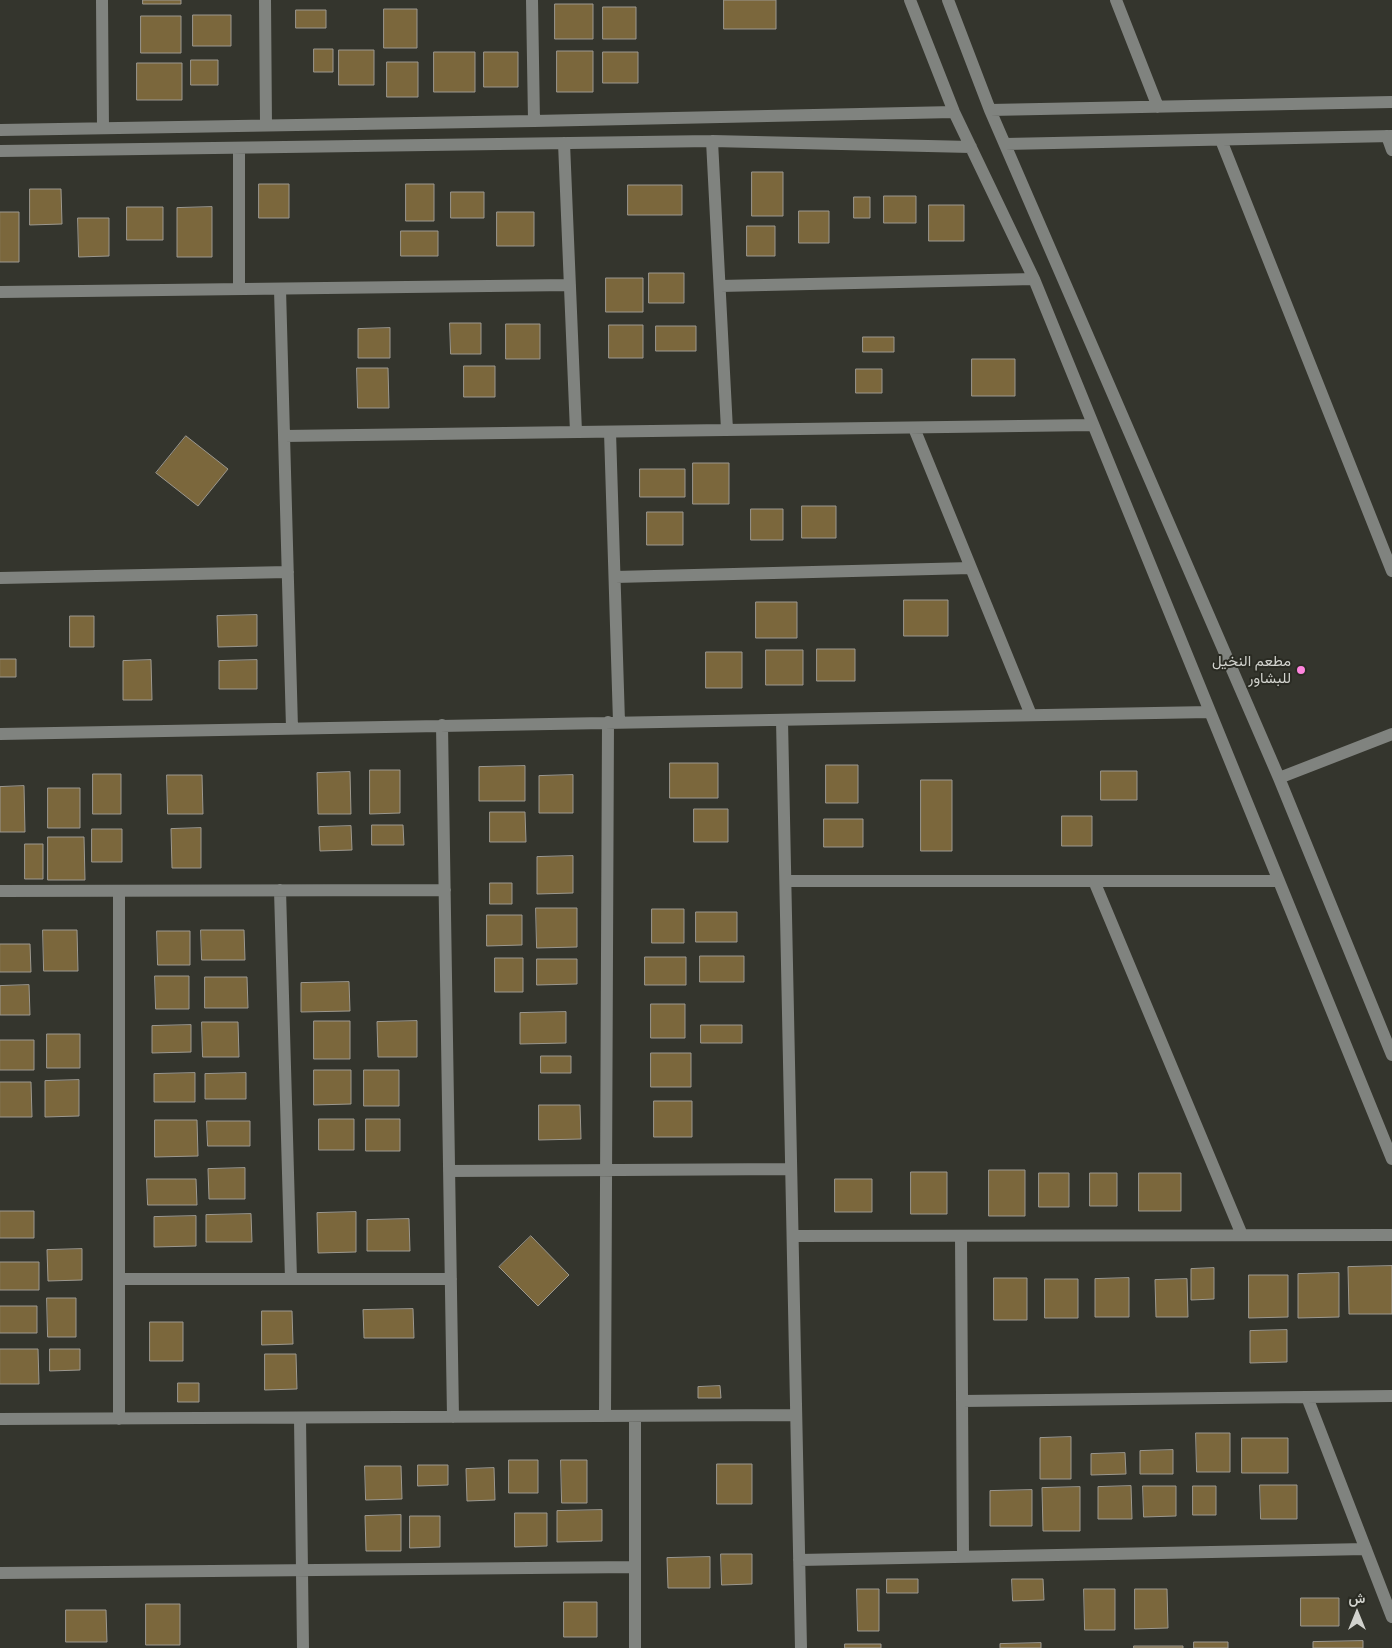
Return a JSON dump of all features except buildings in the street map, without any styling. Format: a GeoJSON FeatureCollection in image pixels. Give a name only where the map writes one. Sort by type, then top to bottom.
{"type":"FeatureCollection","features":[{"type":"Feature","properties":{"kind":"street"},"geometry":{"type":"LineString","coordinates":[[102,0],[103,128]]}},
{"type":"Feature","properties":{"kind":"street"},"geometry":{"type":"LineString","coordinates":[[265,0],[266,125]]}},
{"type":"Feature","properties":{"kind":"street"},"geometry":{"type":"LineString","coordinates":[[532,0],[534,121]]}},
{"type":"Feature","properties":{"kind":"street"},"geometry":{"type":"LineString","coordinates":[[910,0],[954,112],[1034,279],[1392,1160]]}},
{"type":"Feature","properties":{"kind":"street"},"geometry":{"type":"LineString","coordinates":[[948,0],[990,110],[1279,778],[1392,1055]]}},
{"type":"Feature","properties":{"kind":"street"},"geometry":{"type":"LineString","coordinates":[[1116,0],[1158,107]]}},
{"type":"Feature","properties":{"kind":"street"},"geometry":{"type":"LineString","coordinates":[[990,110],[1392,102]]}},
{"type":"Feature","properties":{"kind":"street"},"geometry":{"type":"LineString","coordinates":[[0,130],[954,112]]}},
{"type":"Feature","properties":{"kind":"street"},"geometry":{"type":"LineString","coordinates":[[475,122],[477,144]]}},
{"type":"Feature","properties":{"kind":"street"},"geometry":{"type":"LineString","coordinates":[[1005,144],[1389,136],[1392,150]]}},
{"type":"Feature","properties":{"kind":"street"},"geometry":{"type":"LineString","coordinates":[[1221,140],[1392,571]]}},
{"type":"Feature","properties":{"kind":"street"},"geometry":{"type":"LineString","coordinates":[[0,151],[712,141],[971,147]]}},
{"type":"Feature","properties":{"kind":"street"},"geometry":{"type":"LineString","coordinates":[[712,141],[727,430]]}},
{"type":"Feature","properties":{"kind":"street"},"geometry":{"type":"LineString","coordinates":[[564,143],[576,432]]}},
{"type":"Feature","properties":{"kind":"street"},"geometry":{"type":"LineString","coordinates":[[239,148],[239,289]]}},
{"type":"Feature","properties":{"kind":"street"},"geometry":{"type":"LineString","coordinates":[[720,286],[1034,279]]}},
{"type":"Feature","properties":{"kind":"street"},"geometry":{"type":"LineString","coordinates":[[0,292],[570,286]]}},
{"type":"Feature","properties":{"kind":"street"},"geometry":{"type":"LineString","coordinates":[[280,289],[292,728]]}},
{"type":"Feature","properties":{"kind":"street"},"geometry":{"type":"LineString","coordinates":[[284,436],[1094,426]]}},
{"type":"Feature","properties":{"kind":"street"},"geometry":{"type":"LineString","coordinates":[[914,428],[1031,715]]}},
{"type":"Feature","properties":{"kind":"street"},"geometry":{"type":"LineString","coordinates":[[605,1416],[606,1170],[615,577],[610,432]]}},
{"type":"Feature","properties":{"kind":"street"},"geometry":{"type":"LineString","coordinates":[[615,577],[971,568]]}},
{"type":"Feature","properties":{"kind":"street"},"geometry":{"type":"LineString","coordinates":[[0,578],[288,572]]}},
{"type":"Feature","properties":{"kind":"street"},"geometry":{"type":"LineString","coordinates":[[0,734],[1210,712]]}},
{"type":"Feature","properties":{"kind":"street"},"geometry":{"type":"LineString","coordinates":[[782,720],[801,1648]]}},
{"type":"Feature","properties":{"kind":"street"},"geometry":{"type":"LineString","coordinates":[[442,725],[453,1417]]}},
{"type":"Feature","properties":{"kind":"street"},"geometry":{"type":"LineString","coordinates":[[1279,778],[1392,734]]}},
{"type":"Feature","properties":{"kind":"street"},"geometry":{"type":"LineString","coordinates":[[786,881],[1279,881]]}},
{"type":"Feature","properties":{"kind":"street"},"geometry":{"type":"LineString","coordinates":[[1094,881],[1242,1235]]}},
{"type":"Feature","properties":{"kind":"street"},"geometry":{"type":"LineString","coordinates":[[280,890],[291,1279]]}},
{"type":"Feature","properties":{"kind":"street"},"geometry":{"type":"LineString","coordinates":[[0,891],[445,890]]}},
{"type":"Feature","properties":{"kind":"street"},"geometry":{"type":"LineString","coordinates":[[119,891],[119,1419]]}},
{"type":"Feature","properties":{"kind":"street"},"geometry":{"type":"LineString","coordinates":[[449,1171],[792,1169]]}},
{"type":"Feature","properties":{"kind":"street"},"geometry":{"type":"LineString","coordinates":[[793,1236],[1392,1235]]}},
{"type":"Feature","properties":{"kind":"street"},"geometry":{"type":"LineString","coordinates":[[962,1236],[963,1557]]}},
{"type":"Feature","properties":{"kind":"street"},"geometry":{"type":"LineString","coordinates":[[119,1279],[451,1279]]}},
{"type":"Feature","properties":{"kind":"street"},"geometry":{"type":"LineString","coordinates":[[962,1401],[1392,1396]]}},
{"type":"Feature","properties":{"kind":"street"},"geometry":{"type":"LineString","coordinates":[[1307,1397],[1392,1618]]}},
{"type":"Feature","properties":{"kind":"street"},"geometry":{"type":"LineString","coordinates":[[0,1420],[796,1415]]}},
{"type":"Feature","properties":{"kind":"street"},"geometry":{"type":"LineString","coordinates":[[636,1416],[636,1648]]}},
{"type":"Feature","properties":{"kind":"street"},"geometry":{"type":"LineString","coordinates":[[300,1418],[303,1648]]}},
{"type":"Feature","properties":{"kind":"street"},"geometry":{"type":"LineString","coordinates":[[799,1560],[1366,1549]]}},
{"type":"Feature","properties":{"kind":"street"},"geometry":{"type":"LineString","coordinates":[[0,1573],[636,1567]]}},
{"type":"Feature","properties":{"kind":"place","name":"مطعم النخيل للبشاور"},"geometry":{"type":"Point","coordinates":[1301,670]}}]}
